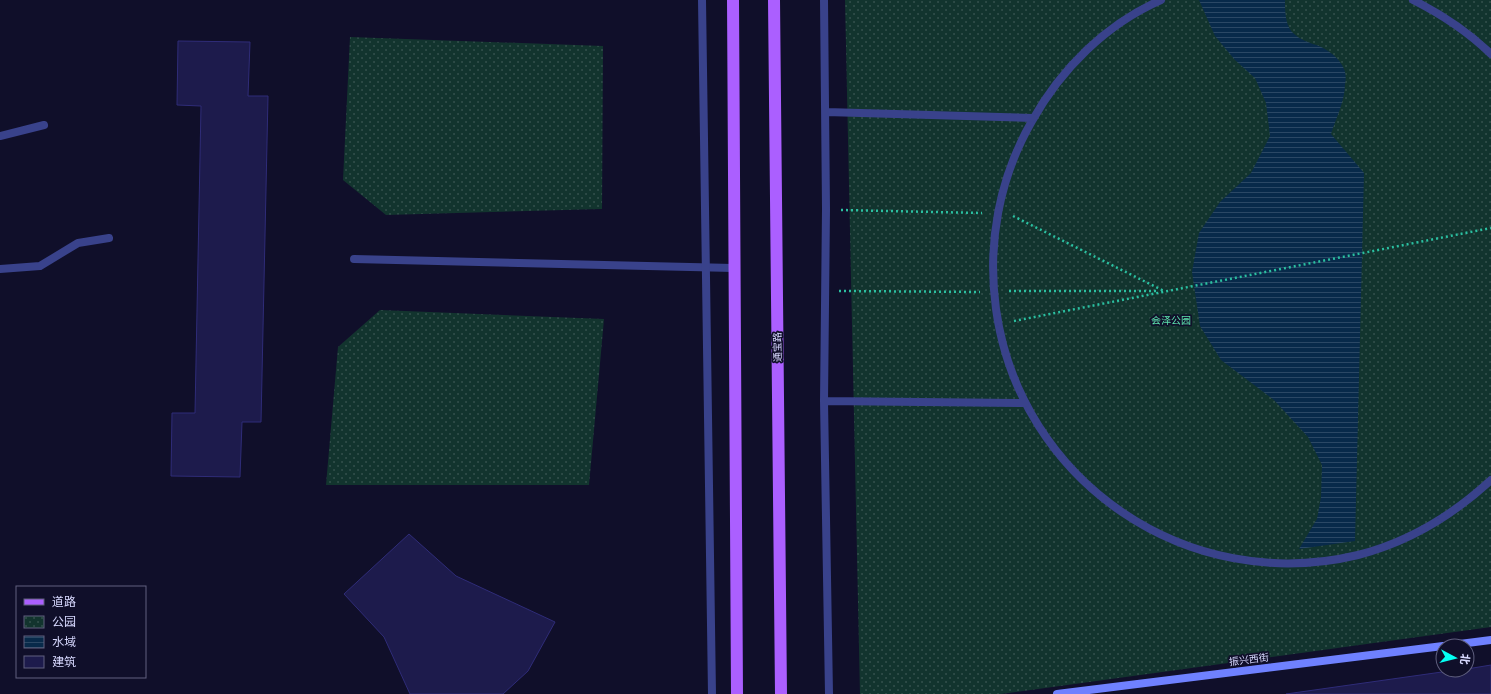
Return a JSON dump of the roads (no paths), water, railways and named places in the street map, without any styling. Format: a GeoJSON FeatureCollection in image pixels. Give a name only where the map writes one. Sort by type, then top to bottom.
{"type":"FeatureCollection","features":[{"type":"Feature","properties":{"kind":"main road"},"geometry":{"type":"LineString","coordinates":[[733,0],[733,268],[737,694]]}},
{"type":"Feature","properties":{"kind":"main road","name":"通宝路"},"geometry":{"type":"LineString","coordinates":[[774,0],[781,694]]}},
{"type":"Feature","properties":{"kind":"street"},"geometry":{"type":"LineString","coordinates":[[702,0],[712,694]]}},
{"type":"Feature","properties":{"kind":"street"},"geometry":{"type":"LineString","coordinates":[[824,0],[826,112],[824,401],[830,694]]}},
{"type":"Feature","properties":{"kind":"street"},"geometry":{"type":"LineString","coordinates":[[1161,0],[1128,18],[1102,37],[1078,58],[1057,82],[1023,136],[1010,166],[1001,197],[995,228],[992,260],[993,292],[998,324],[1005,355],[1016,385],[1048,441],[1068,466],[1090,488],[1115,508],[1142,525],[1170,540],[1201,551],[1232,558],[1263,562],[1295,563],[1327,560],[1358,555],[1389,545],[1418,532],[1452,512],[1472,498],[1491,480]]}},
{"type":"Feature","properties":{"kind":"street"},"geometry":{"type":"LineString","coordinates":[[1413,0],[1432,9],[1458,26],[1491,54]]}},
{"type":"Feature","properties":{"kind":"street"},"geometry":{"type":"LineString","coordinates":[[826,112],[1033,118]]}},
{"type":"Feature","properties":{"kind":"street"},"geometry":{"type":"LineString","coordinates":[[0,136],[44,125]]}},
{"type":"Feature","properties":{"kind":"street"},"geometry":{"type":"LineString","coordinates":[[0,269],[40,266],[78,243],[109,238]]}},
{"type":"Feature","properties":{"kind":"street"},"geometry":{"type":"LineString","coordinates":[[354,259],[733,268]]}},
{"type":"Feature","properties":{"kind":"street"},"geometry":{"type":"LineString","coordinates":[[824,401],[1025,403]]}},
{"type":"Feature","properties":{"kind":"street","name":"振兴西街"},"geometry":{"type":"LineString","coordinates":[[1475,642],[1491,640]]}},
{"type":"Feature","properties":{"kind":"street","name":"振兴西街"},"geometry":{"type":"LineString","coordinates":[[1057,694],[1435,647]]}},
{"type":"Feature","properties":{"kind":"water"},"geometry":{"type":"Polygon","coordinates":[[[1199,0],[1285,0],[1285,12],[1292,32],[1302,39],[1330,52],[1337,58],[1345,71],[1346,79],[1344,97],[1331,134],[1364,173],[1355,541],[1299,549],[1317,519],[1321,497],[1322,465],[1308,437],[1274,400],[1221,360],[1200,326],[1192,272],[1199,233],[1220,202],[1251,173],[1270,136],[1266,103],[1255,78],[1235,60],[1215,36],[1199,0]]]}},
{"type":"Feature","properties":{"kind":"park label","name":"会泽公园"},"geometry":{"type":"Point","coordinates":[1171,321]}}]}
